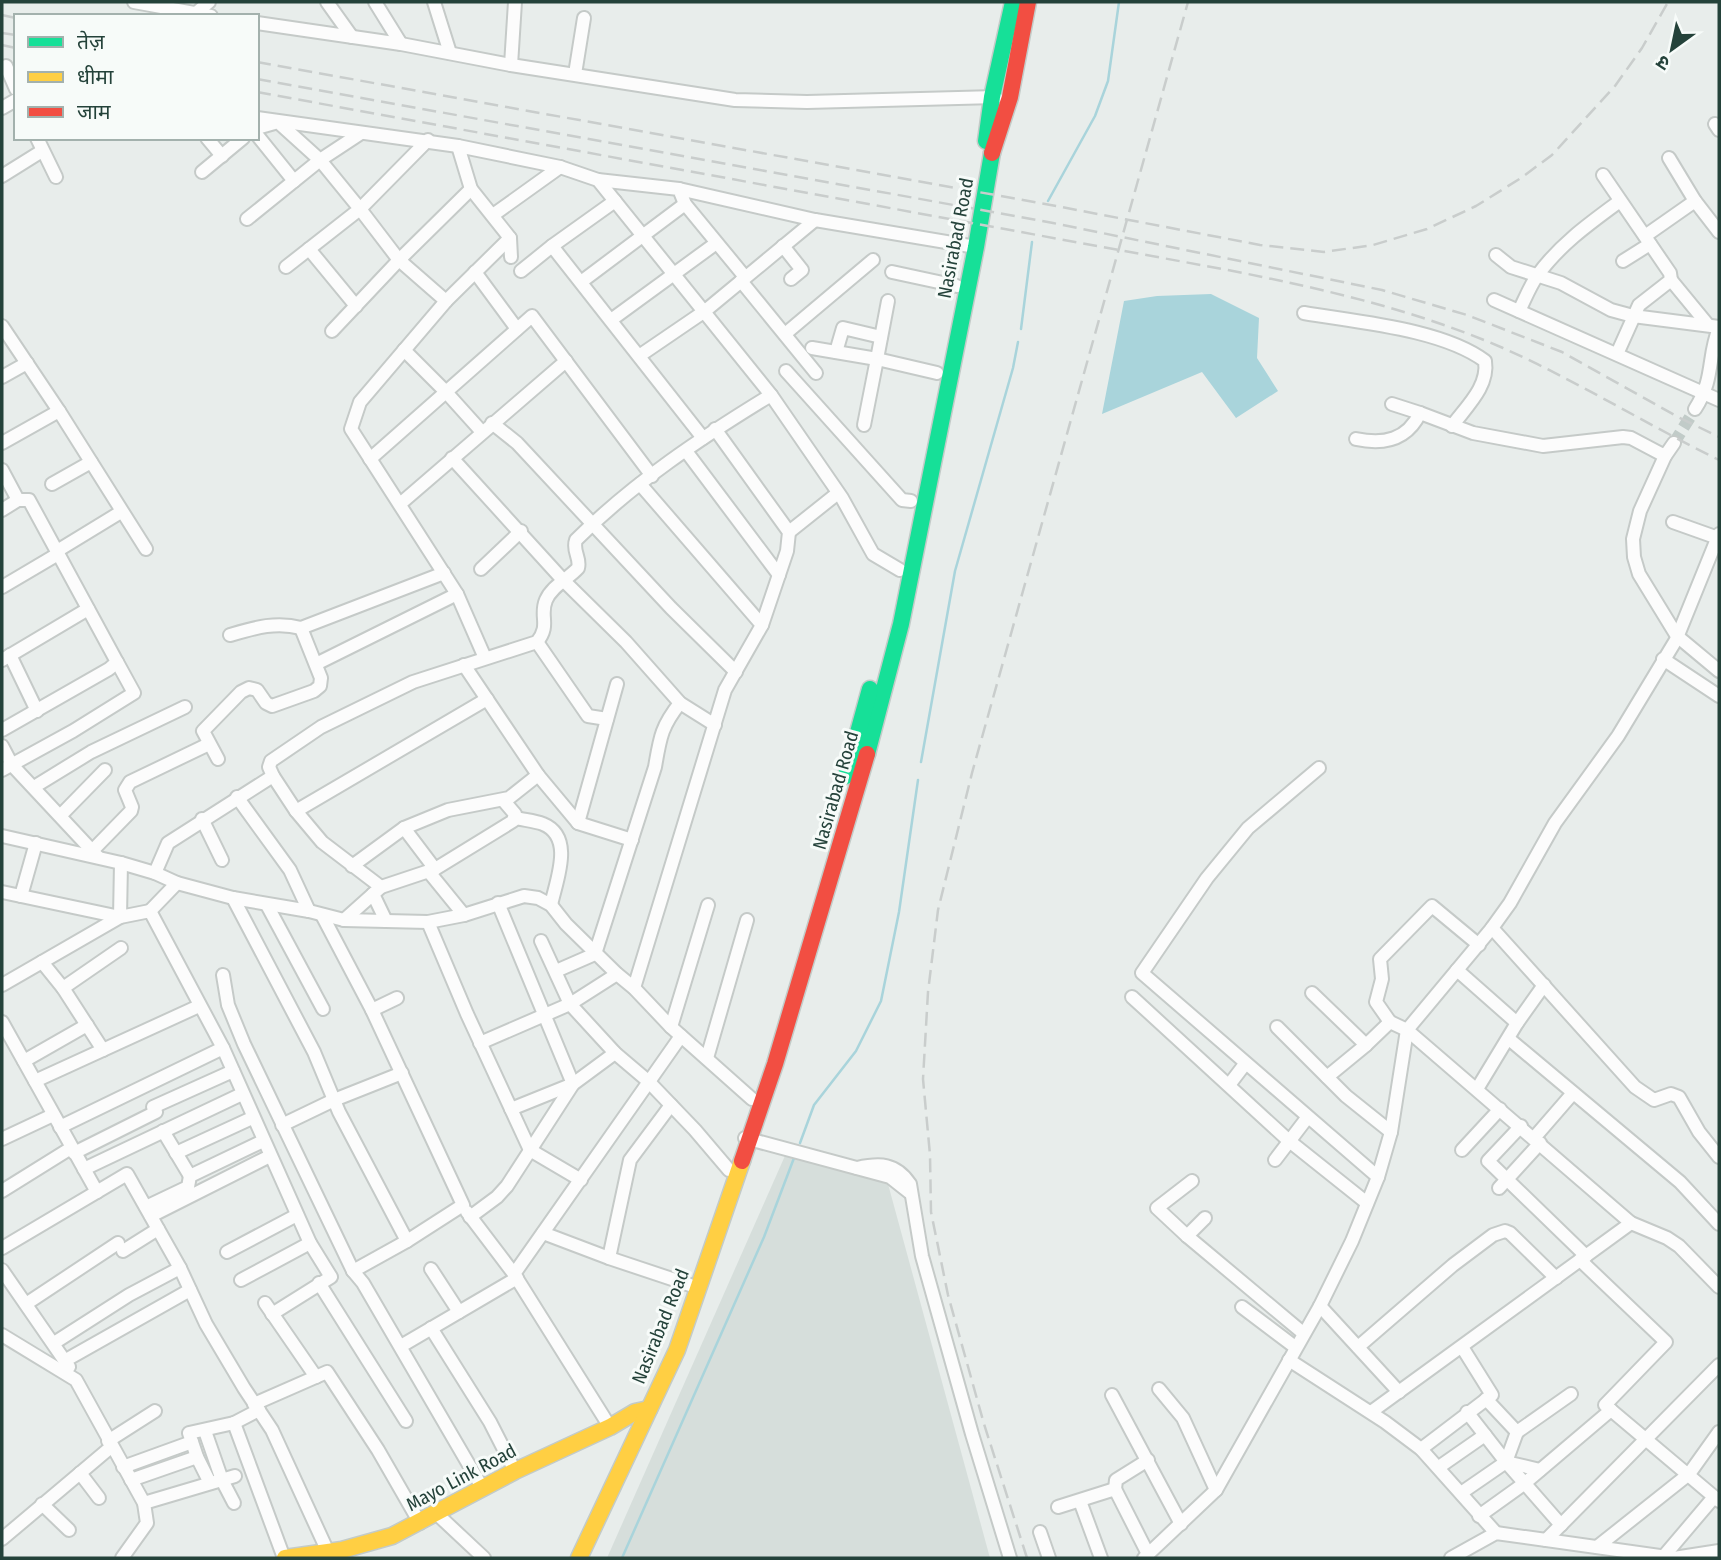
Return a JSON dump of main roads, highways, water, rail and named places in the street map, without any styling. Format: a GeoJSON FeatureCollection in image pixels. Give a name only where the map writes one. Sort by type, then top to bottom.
{"type":"FeatureCollection","features":[{"type":"Feature","properties":{"kind":"main road","name":"Nasirabad Road"},"geometry":{"type":"LineString","coordinates":[[579,1558],[642,1410],[690,1285],[729,1170],[745,1138],[752,1099],[795,963],[869,695],[900,570],[937,373],[957,286],[971,247],[992,97],[1016,12],[1028,2]]}},
{"type":"Feature","properties":{"kind":"main road","name":"Nasirabad Road"},"geometry":{"type":"LineString","coordinates":[[569,1558],[611,1459],[677,1350],[693,1307],[745,1138],[775,1063],[876,725],[901,624],[971,247],[990,160],[1010,97],[1016,12]]}},
{"type":"Feature","properties":{"kind":"main road","name":"Mayo Link Road"},"geometry":{"type":"LineString","coordinates":[[284,1558],[340,1554],[392,1536],[642,1410]]}},
{"type":"Feature","properties":{"kind":"water"},"geometry":{"type":"Polygon","coordinates":[[[1211,294],[1259,318],[1257,358],[1278,391],[1236,418],[1202,372],[1102,414],[1124,301],[1157,296],[1211,294]]]}},
{"type":"Feature","properties":{"kind":"waterway"},"geometry":{"type":"LineString","coordinates":[[1048,201],[1095,116],[1108,81],[1119,2]]}},
{"type":"Feature","properties":{"kind":"waterway"},"geometry":{"type":"LineString","coordinates":[[1021,329],[1032,242]]}},
{"type":"Feature","properties":{"kind":"waterway"},"geometry":{"type":"LineString","coordinates":[[921,762],[955,571],[1018,342]]}},
{"type":"Feature","properties":{"kind":"waterway"},"geometry":{"type":"LineString","coordinates":[[800,1143],[814,1105],[856,1051],[881,1001],[899,912],[918,780]]}},
{"type":"Feature","properties":{"kind":"waterway"},"geometry":{"type":"LineString","coordinates":[[622,1558],[764,1237],[794,1158]]}},
{"type":"Feature","properties":{"kind":"tunnel"},"geometry":{"type":"LineString","coordinates":[[1674,443],[1695,409]]}},
{"type":"Feature","properties":{"kind":"railway"},"geometry":{"type":"LineString","coordinates":[[1027,1558],[984,1424],[948,1295],[931,1212],[930,1155],[923,1079],[928,992],[938,910],[972,773],[1188,2]]}},
{"type":"Feature","properties":{"kind":"railway"},"geometry":{"type":"LineString","coordinates":[[259,62],[1260,245],[1324,252],[1373,245],[1427,229],[1476,206],[1521,178],[1552,155],[1615,86],[1642,48],[1668,2]]}},
{"type":"Feature","properties":{"kind":"railway"},"geometry":{"type":"LineString","coordinates":[[2,15],[14,18]]}},
{"type":"Feature","properties":{"kind":"railway"},"geometry":{"type":"LineString","coordinates":[[2,33],[14,35]]}},
{"type":"Feature","properties":{"kind":"railway"},"geometry":{"type":"LineString","coordinates":[[2,45],[14,48]]}},
{"type":"Feature","properties":{"kind":"railway"},"geometry":{"type":"LineString","coordinates":[[259,79],[1053,223],[1382,290],[1467,315],[1562,352],[1719,437]]}},
{"type":"Feature","properties":{"kind":"railway"},"geometry":{"type":"LineString","coordinates":[[259,92],[1228,270],[1333,293],[1401,311],[1503,348],[1558,374],[1719,460]]}}]}
